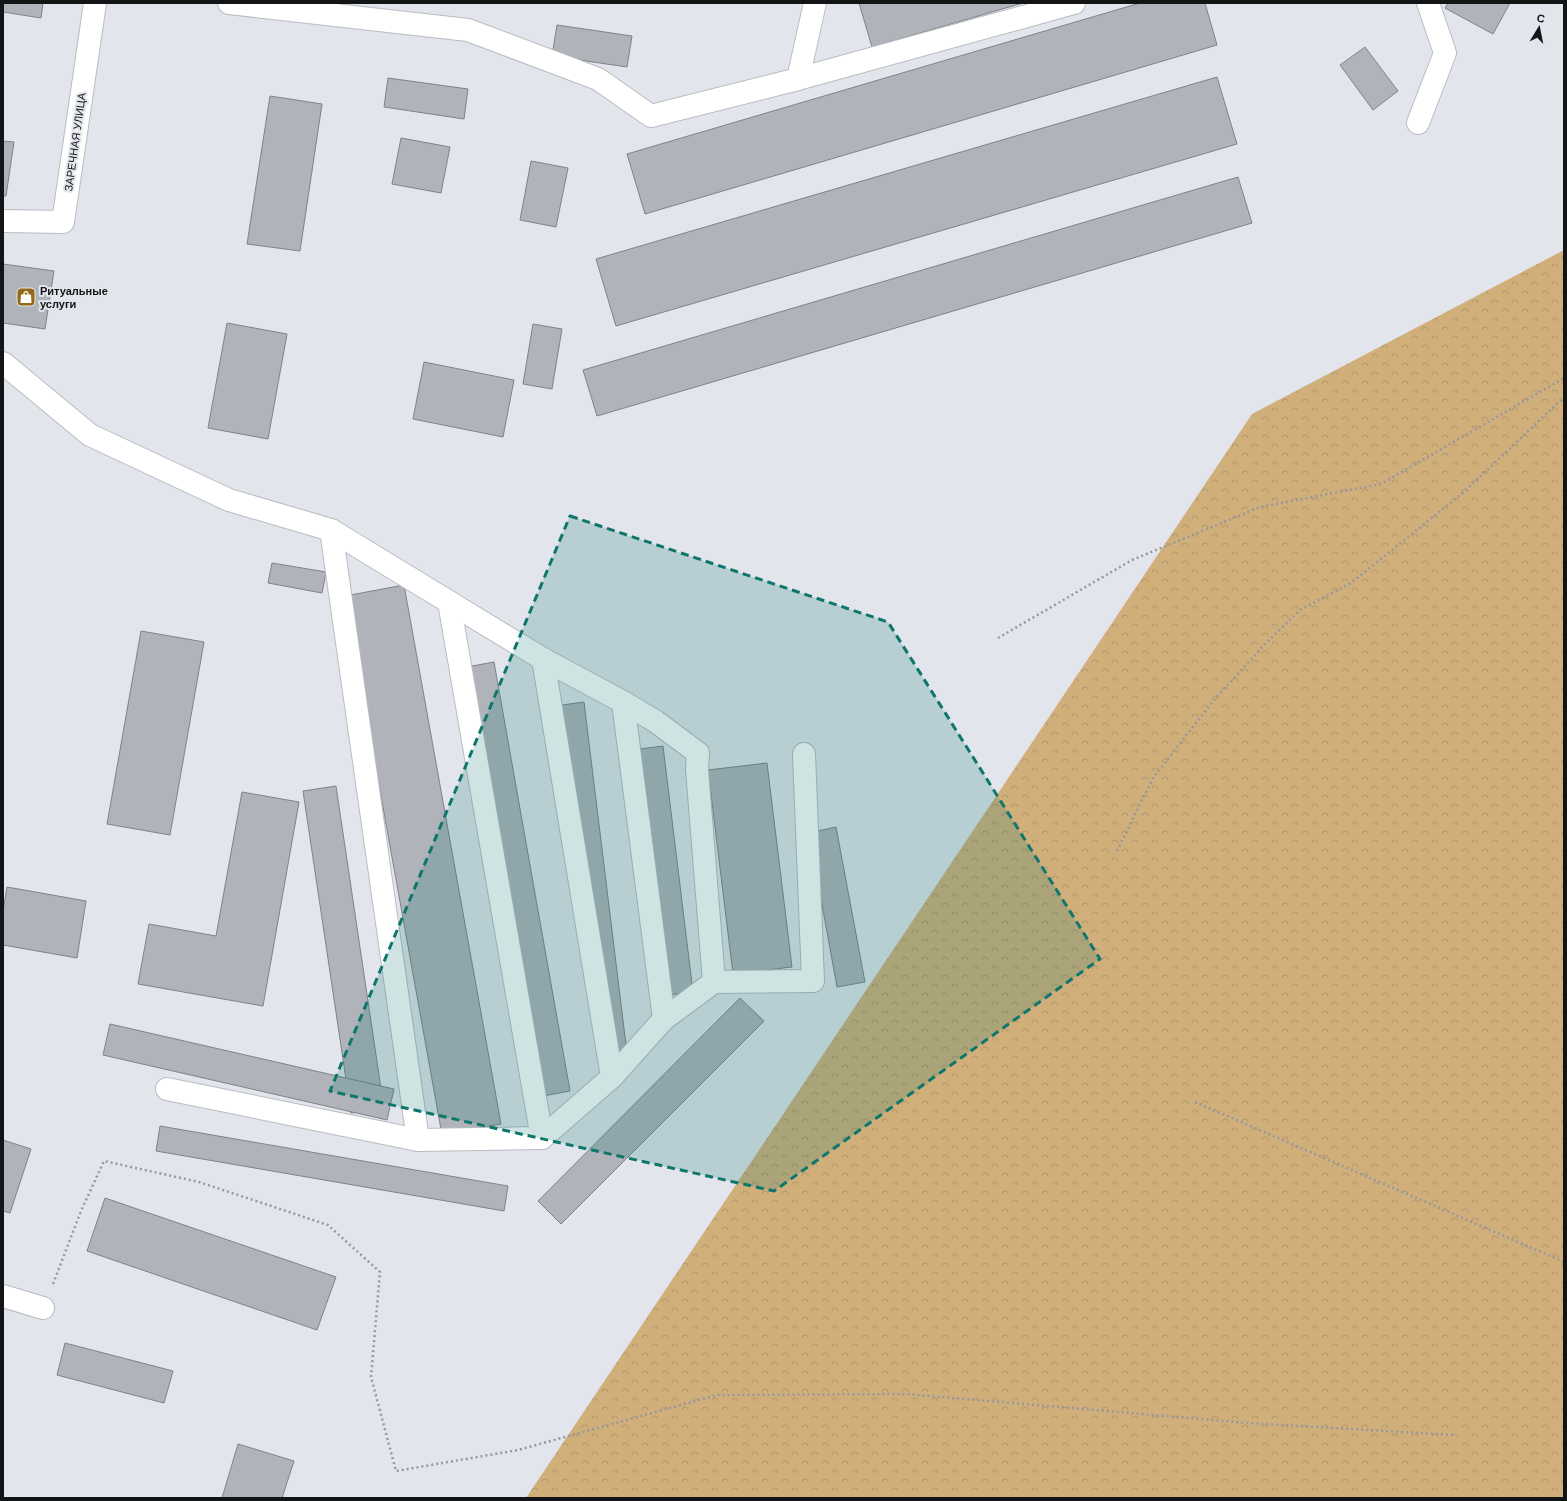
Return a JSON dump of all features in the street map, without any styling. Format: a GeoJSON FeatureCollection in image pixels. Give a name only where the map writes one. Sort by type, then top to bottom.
{"type":"FeatureCollection","features":[{"type":"Feature","properties":{"kind":"street","name":"ЗАРЕЧНАЯ УЛИЦА"},"geometry":{"type":"LineString","coordinates":[[3,221],[63,222],[95,3]]}},
{"type":"Feature","properties":{"kind":"street"},"geometry":{"type":"LineString","coordinates":[[229,3],[468,30],[598,79],[651,116],[798,79],[1074,3]]}},
{"type":"Feature","properties":{"kind":"street"},"geometry":{"type":"LineString","coordinates":[[798,79],[815,3]]}},
{"type":"Feature","properties":{"kind":"street"},"geometry":{"type":"LineString","coordinates":[[1418,122],[1445,53],[1428,3]]}},
{"type":"Feature","properties":{"kind":"street"},"geometry":{"type":"LineString","coordinates":[[3,363],[90,435],[229,500],[331,530],[543,659],[655,721],[698,753],[697,769],[714,982]]}},
{"type":"Feature","properties":{"kind":"street"},"geometry":{"type":"LineString","coordinates":[[331,530],[418,1140]]}},
{"type":"Feature","properties":{"kind":"street"},"geometry":{"type":"LineString","coordinates":[[449,602],[542,1138]]}},
{"type":"Feature","properties":{"kind":"street"},"geometry":{"type":"LineString","coordinates":[[543,659],[612,1077]]}},
{"type":"Feature","properties":{"kind":"street"},"geometry":{"type":"LineString","coordinates":[[623,702],[664,1019]]}},
{"type":"Feature","properties":{"kind":"street"},"geometry":{"type":"LineString","coordinates":[[167,1089],[418,1140],[542,1138],[612,1077],[664,1019],[714,982],[813,981],[804,754]]}},
{"type":"Feature","properties":{"kind":"street"},"geometry":{"type":"LineString","coordinates":[[3,1296],[44,1308]]}},
{"type":"Feature","properties":{"kind":"path"},"geometry":{"type":"LineString","coordinates":[[998,638],[1132,560],[1260,507],[1381,484],[1564,378]]}},
{"type":"Feature","properties":{"kind":"path"},"geometry":{"type":"LineString","coordinates":[[1117,851],[1153,778],[1214,700],[1266,642],[1300,610],[1351,583],[1464,492],[1564,397]]}},
{"type":"Feature","properties":{"kind":"path"},"geometry":{"type":"LineString","coordinates":[[1196,1102],[1564,1262]]}},
{"type":"Feature","properties":{"kind":"path"},"geometry":{"type":"LineString","coordinates":[[44,1308],[81,1211],[104,1161],[199,1182],[328,1225],[380,1272],[371,1377],[396,1471],[518,1450],[717,1395],[906,1394],[1248,1422],[1454,1435]]}},
{"type":"Feature","properties":{"kind":"highlighted area"},"geometry":{"type":"Polygon","coordinates":[[[570,516],[888,622],[1100,959],[774,1191],[330,1091],[570,516]]]}},
{"type":"Feature","properties":{"kind":"green space"},"geometry":{"type":"Polygon","coordinates":[[[1564,250],[1564,1498],[526,1498],[1252,414],[1564,250]]]}},
{"type":"Feature","properties":{"kind":"building"},"geometry":{"type":"Polygon","coordinates":[[[3,3],[43,3],[41,18],[3,12],[3,3]]]}},
{"type":"Feature","properties":{"kind":"building"},"geometry":{"type":"Polygon","coordinates":[[[859,3],[1023,3],[872,47],[859,3]]]}},
{"type":"Feature","properties":{"kind":"building"},"geometry":{"type":"Polygon","coordinates":[[[1140,3],[1205,3],[1217,45],[645,214],[627,154],[1140,3]]]}},
{"type":"Feature","properties":{"kind":"building"},"geometry":{"type":"Polygon","coordinates":[[[1448,3],[1510,3],[1493,34],[1445,8],[1448,3]]]}},
{"type":"Feature","properties":{"kind":"building"},"geometry":{"type":"Polygon","coordinates":[[[557,25],[632,36],[627,67],[552,56],[557,25]]]}},
{"type":"Feature","properties":{"kind":"building"},"geometry":{"type":"Polygon","coordinates":[[[1365,47],[1398,91],[1373,110],[1340,65],[1365,47]]]}},
{"type":"Feature","properties":{"kind":"building"},"geometry":{"type":"Polygon","coordinates":[[[1217,77],[1237,144],[616,326],[596,259],[1217,77]]]}},
{"type":"Feature","properties":{"kind":"building"},"geometry":{"type":"Polygon","coordinates":[[[388,78],[468,89],[464,119],[384,107],[388,78]]]}},
{"type":"Feature","properties":{"kind":"building"},"geometry":{"type":"Polygon","coordinates":[[[270,96],[322,104],[300,251],[247,244],[270,96]]]}},
{"type":"Feature","properties":{"kind":"building"},"geometry":{"type":"Polygon","coordinates":[[[401,138],[450,147],[441,193],[392,184],[401,138]]]}},
{"type":"Feature","properties":{"kind":"building"},"geometry":{"type":"Polygon","coordinates":[[[3,141],[14,142],[6,196],[3,196],[3,141]]]}},
{"type":"Feature","properties":{"kind":"building"},"geometry":{"type":"Polygon","coordinates":[[[531,161],[568,168],[556,227],[520,220],[531,161]]]}},
{"type":"Feature","properties":{"kind":"building"},"geometry":{"type":"Polygon","coordinates":[[[1238,177],[1252,223],[597,416],[583,370],[1238,177]]]}},
{"type":"Feature","properties":{"kind":"building","name":"Ритуальные услуги"},"geometry":{"type":"Polygon","coordinates":[[[3,264],[54,271],[45,329],[3,323],[3,264]]]}},
{"type":"Feature","properties":{"kind":"building"},"geometry":{"type":"Polygon","coordinates":[[[227,323],[287,334],[268,439],[208,428],[227,323]]]}},
{"type":"Feature","properties":{"kind":"building"},"geometry":{"type":"Polygon","coordinates":[[[533,324],[562,329],[552,389],[523,384],[533,324]]]}},
{"type":"Feature","properties":{"kind":"building"},"geometry":{"type":"Polygon","coordinates":[[[424,362],[514,380],[503,437],[413,419],[424,362]]]}},
{"type":"Feature","properties":{"kind":"building"},"geometry":{"type":"Polygon","coordinates":[[[272,563],[326,572],[322,593],[268,583],[272,563]]]}},
{"type":"Feature","properties":{"kind":"building"},"geometry":{"type":"Polygon","coordinates":[[[404,585],[501,1124],[442,1135],[345,596],[404,585]]]}},
{"type":"Feature","properties":{"kind":"building"},"geometry":{"type":"Polygon","coordinates":[[[141,631],[204,642],[170,835],[107,824],[141,631]]]}},
{"type":"Feature","properties":{"kind":"building"},"geometry":{"type":"Polygon","coordinates":[[[494,662],[570,1091],[543,1096],[467,667],[494,662]]]}},
{"type":"Feature","properties":{"kind":"building"},"geometry":{"type":"Polygon","coordinates":[[[584,702],[627,1053],[605,1056],[562,705],[584,702]]]}},
{"type":"Feature","properties":{"kind":"building"},"geometry":{"type":"Polygon","coordinates":[[[663,746],[693,992],[660,996],[631,750],[663,746]]]}},
{"type":"Feature","properties":{"kind":"building"},"geometry":{"type":"Polygon","coordinates":[[[767,763],[792,967],[733,974],[708,770],[767,763]]]}},
{"type":"Feature","properties":{"kind":"building"},"geometry":{"type":"Polygon","coordinates":[[[336,786],[384,1109],[351,1113],[303,791],[336,786]]]}},
{"type":"Feature","properties":{"kind":"building"},"geometry":{"type":"Polygon","coordinates":[[[242,792],[299,802],[263,1006],[138,984],[149,924],[216,936],[242,792]]]}},
{"type":"Feature","properties":{"kind":"building"},"geometry":{"type":"Polygon","coordinates":[[[836,827],[865,982],[837,987],[809,833],[836,827]]]}},
{"type":"Feature","properties":{"kind":"building"},"geometry":{"type":"Polygon","coordinates":[[[7,887],[86,901],[77,958],[3,945],[3,911],[7,887]]]}},
{"type":"Feature","properties":{"kind":"building"},"geometry":{"type":"Polygon","coordinates":[[[740,998],[764,1021],[561,1224],[538,1201],[740,998]]]}},
{"type":"Feature","properties":{"kind":"building"},"geometry":{"type":"Polygon","coordinates":[[[110,1024],[394,1089],[387,1120],[103,1055],[110,1024]]]}},
{"type":"Feature","properties":{"kind":"building"},"geometry":{"type":"Polygon","coordinates":[[[160,1126],[508,1186],[504,1211],[156,1151],[160,1126]]]}},
{"type":"Feature","properties":{"kind":"building"},"geometry":{"type":"Polygon","coordinates":[[[3,1140],[31,1149],[10,1213],[3,1211],[3,1140]]]}},
{"type":"Feature","properties":{"kind":"building"},"geometry":{"type":"Polygon","coordinates":[[[105,1198],[336,1277],[317,1330],[87,1251],[105,1198]]]}},
{"type":"Feature","properties":{"kind":"building"},"geometry":{"type":"Polygon","coordinates":[[[65,1343],[173,1371],[164,1403],[57,1375],[65,1343]]]}},
{"type":"Feature","properties":{"kind":"building"},"geometry":{"type":"Polygon","coordinates":[[[238,1444],[294,1461],[282,1498],[222,1498],[238,1444]]]}},
{"type":"Feature","properties":{"kind":"place","name":"Ритуальные услуги"},"geometry":{"type":"Point","coordinates":[26,297]}}]}
